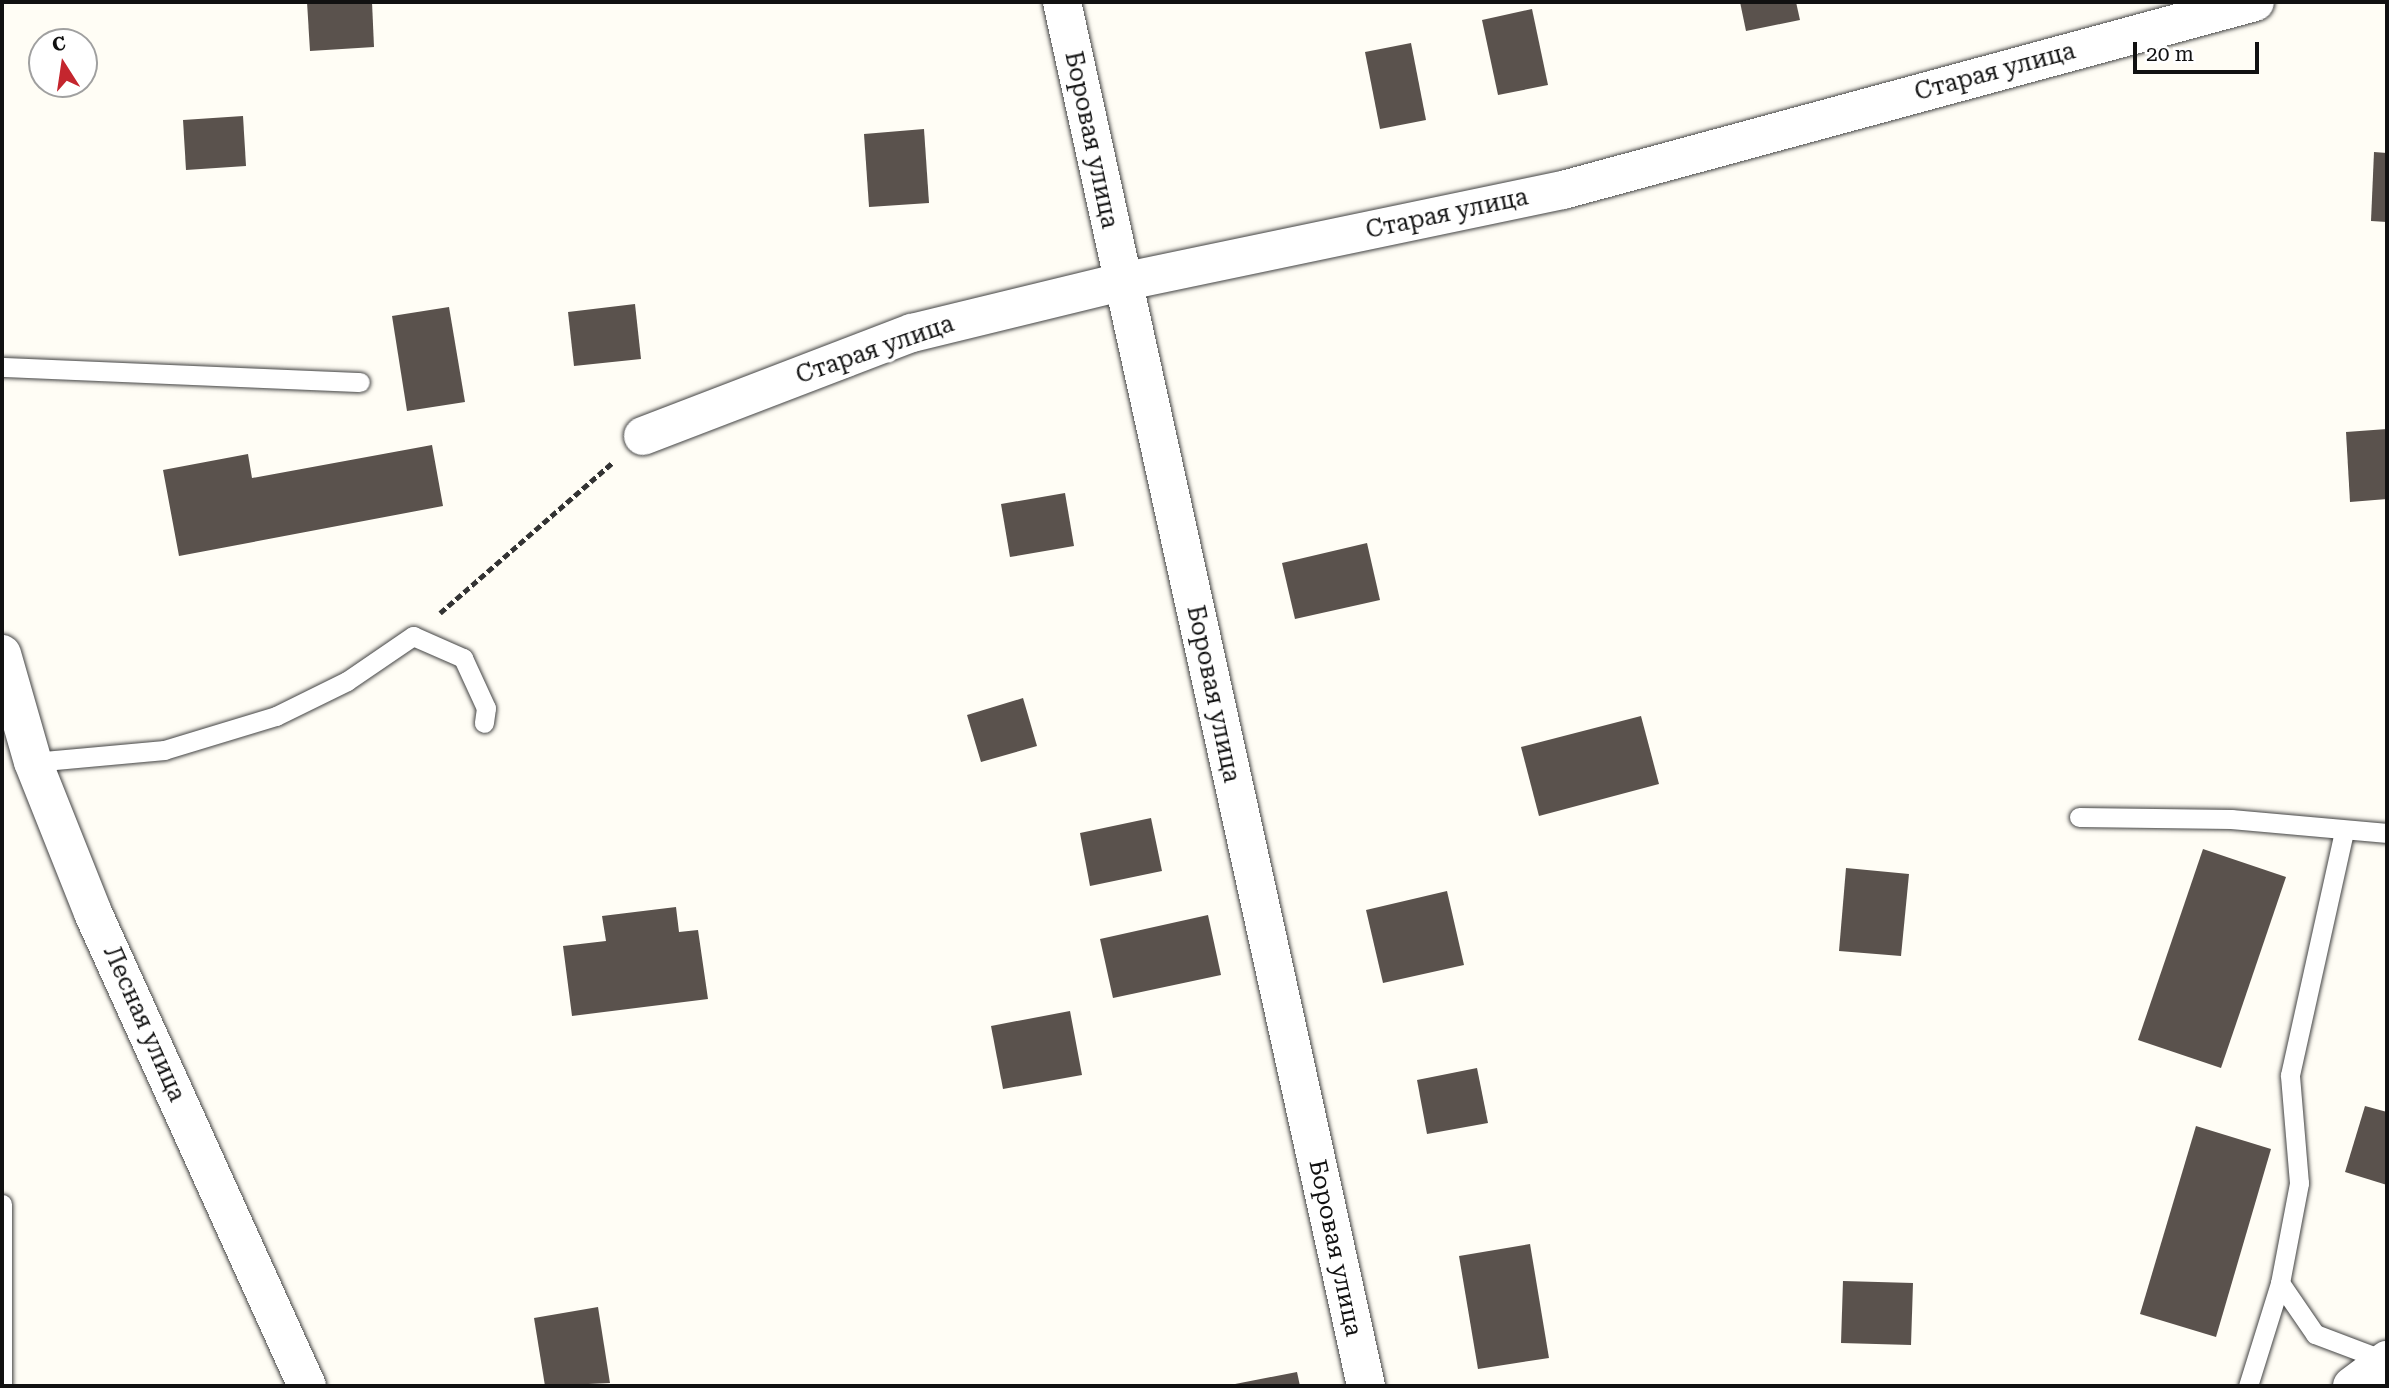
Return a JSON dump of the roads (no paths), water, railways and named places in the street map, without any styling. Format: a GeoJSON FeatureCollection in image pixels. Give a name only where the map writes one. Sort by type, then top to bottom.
{"type":"FeatureCollection","features":[{"type":"Feature","properties":{"kind":"street","name":"Боровая улица"},"geometry":{"type":"LineString","coordinates":[[1062,2],[1366,1386]]}},
{"type":"Feature","properties":{"kind":"street","name":"Старая улица"},"geometry":{"type":"LineString","coordinates":[[643,436],[912,332],[1122,282],[1563,190],[2255,2]]}},
{"type":"Feature","properties":{"kind":"street","name":"Лесная улица"},"geometry":{"type":"LineString","coordinates":[[2,654],[33,762],[93,913],[307,1386]]}},
{"type":"Feature","properties":{"kind":"street"},"geometry":{"type":"LineString","coordinates":[[2352,1386],[2386,1360]]}},
{"type":"Feature","properties":{"kind":"lane"},"geometry":{"type":"LineString","coordinates":[[2,367],[360,382]]}},
{"type":"Feature","properties":{"kind":"lane"},"geometry":{"type":"LineString","coordinates":[[33,762],[164,750],[276,716],[346,681],[413,636],[463,658],[486,708],[484,723]]}},
{"type":"Feature","properties":{"kind":"lane"},"geometry":{"type":"LineString","coordinates":[[2078,817],[2231,820],[2387,834]]}},
{"type":"Feature","properties":{"kind":"lane"},"geometry":{"type":"LineString","coordinates":[[2248,1386],[2280,1283],[2299,1183],[2290,1075],[2344,831]]}},
{"type":"Feature","properties":{"kind":"lane"},"geometry":{"type":"LineString","coordinates":[[2,1204],[2,1386]]}},
{"type":"Feature","properties":{"kind":"lane"},"geometry":{"type":"LineString","coordinates":[[2280,1283],[2315,1334],[2386,1360]]}}]}
